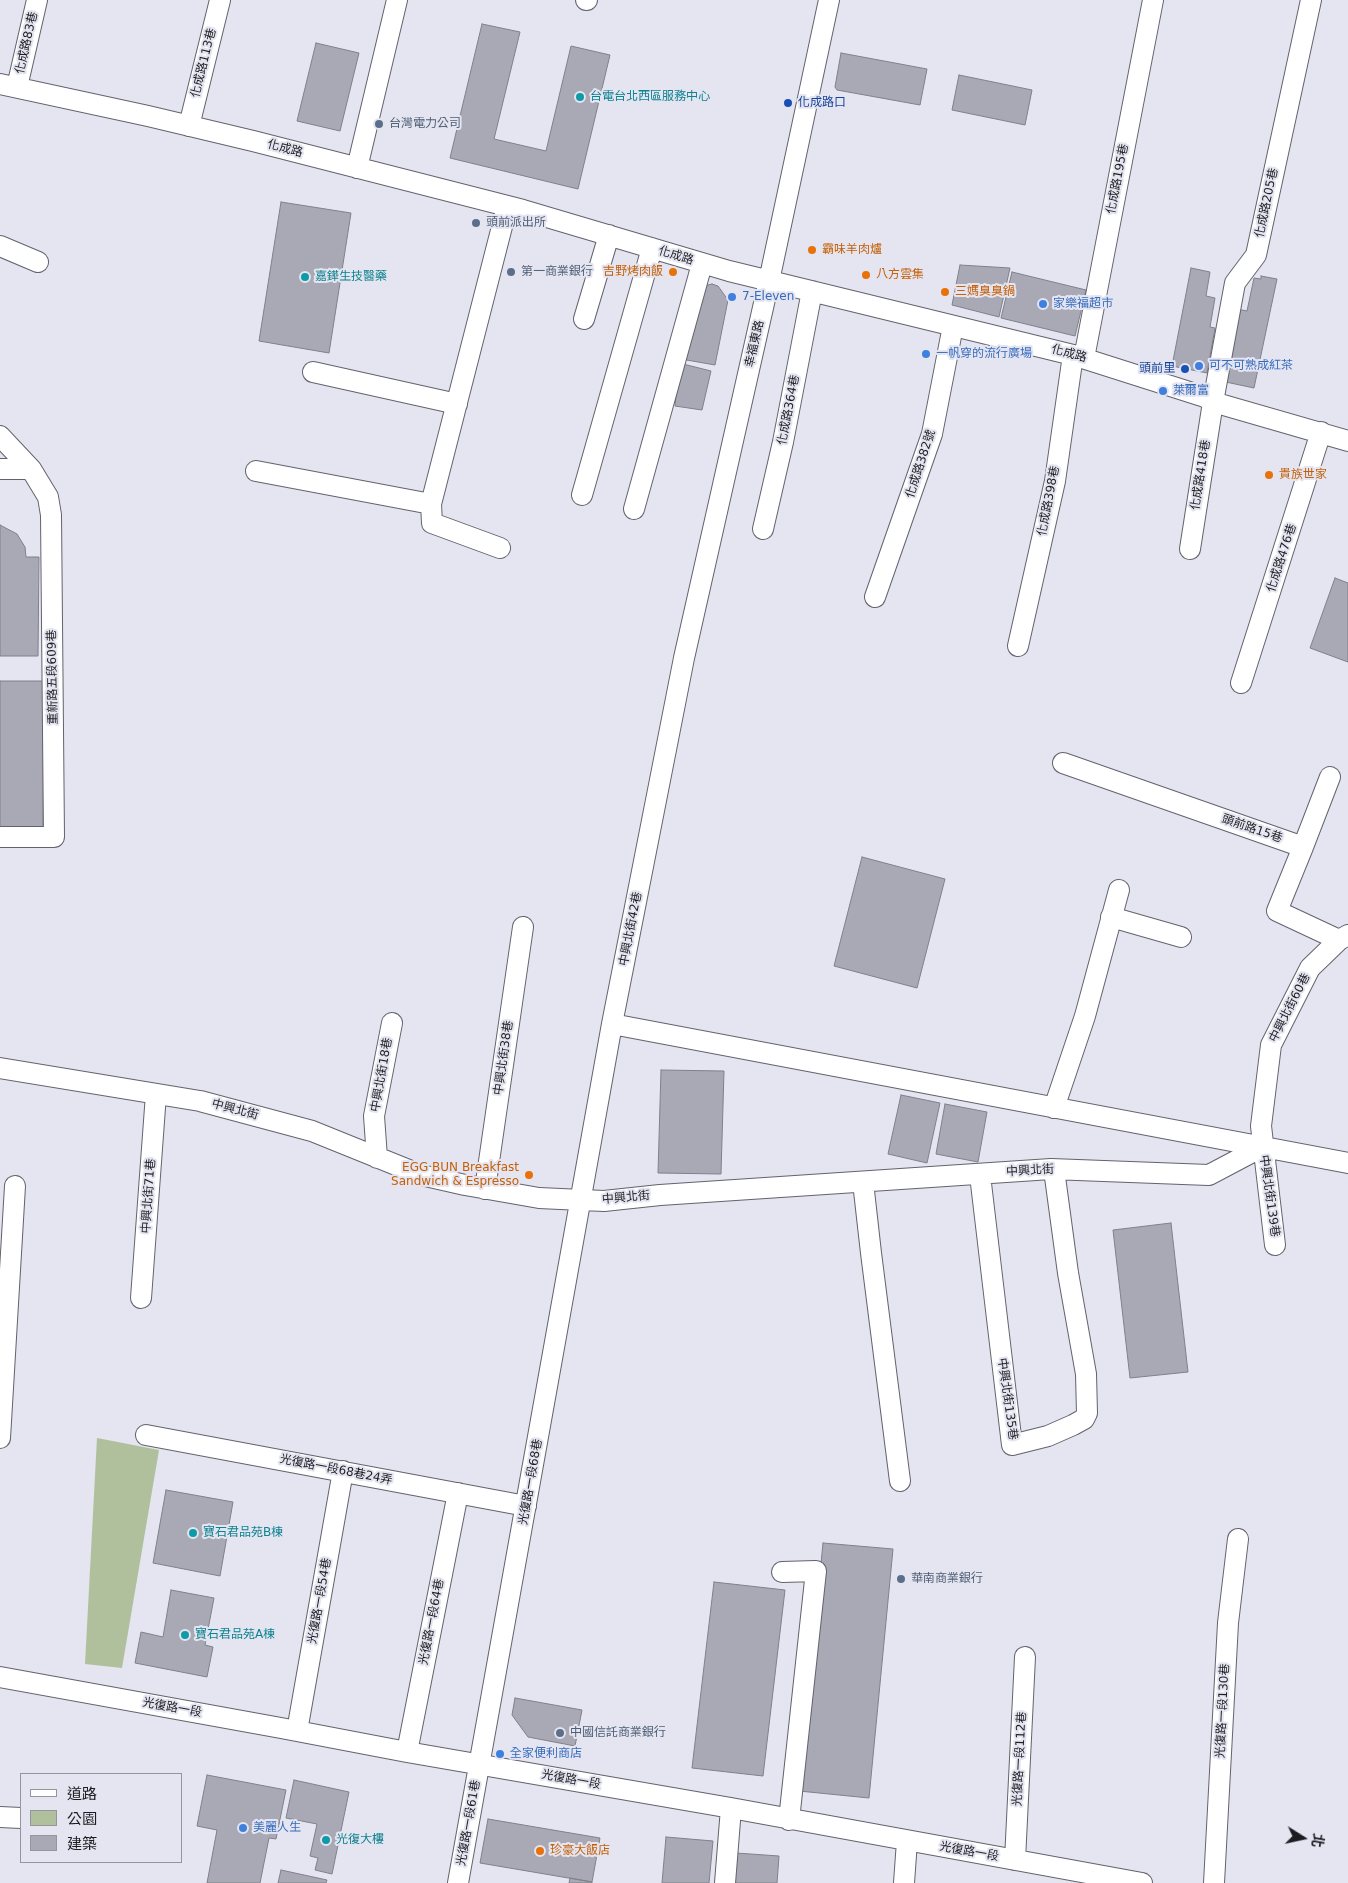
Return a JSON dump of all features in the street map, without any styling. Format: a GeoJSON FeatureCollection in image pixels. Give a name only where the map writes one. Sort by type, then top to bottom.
{"type":"FeatureCollection","features":[{"type":"Feature","properties":{"kind":"street","name":"化成路83巷"},"geometry":{"type":"LineString","coordinates":[[8,85],[37,0]]}},
{"type":"Feature","properties":{"kind":"street","name":"化成路113巷"},"geometry":{"type":"LineString","coordinates":[[189,126],[220,0]]}},
{"type":"Feature","properties":{"kind":"street"},"geometry":{"type":"LineString","coordinates":[[357,168],[397,0]]}},
{"type":"Feature","properties":{"kind":"street","name":"幸福東路"},"geometry":{"type":"LineString","coordinates":[[684,658],[830,0]]}},
{"type":"Feature","properties":{"kind":"street","name":"化成路195巷"},"geometry":{"type":"LineString","coordinates":[[1079,357],[1153,0]]}},
{"type":"Feature","properties":{"kind":"street","name":"化成路205巷"},"geometry":{"type":"LineString","coordinates":[[1213,402],[1236,284],[1256,254],[1311,0]]}},
{"type":"Feature","properties":{"kind":"street","name":"化成路"},"geometry":{"type":"LineString","coordinates":[[8,85],[189,126],[357,168],[609,235],[702,264],[1079,357],[1205,397],[1213,402],[1348,441]]}},
{"type":"Feature","properties":{"kind":"street"},"geometry":{"type":"LineString","coordinates":[[500,548],[432,522],[431,504],[508,207]]}},
{"type":"Feature","properties":{"kind":"street"},"geometry":{"type":"LineString","coordinates":[[584,319],[609,235]]}},
{"type":"Feature","properties":{"kind":"street"},"geometry":{"type":"LineString","coordinates":[[0,246],[38,262]]}},
{"type":"Feature","properties":{"kind":"street"},"geometry":{"type":"LineString","coordinates":[[582,495],[652,248]]}},
{"type":"Feature","properties":{"kind":"street"},"geometry":{"type":"LineString","coordinates":[[634,508],[702,264]]}},
{"type":"Feature","properties":{"kind":"street","name":"化成路364巷"},"geometry":{"type":"LineString","coordinates":[[763,529],[783,442],[812,291]]}},
{"type":"Feature","properties":{"kind":"street","name":"化成路382號"},"geometry":{"type":"LineString","coordinates":[[875,598],[932,434],[953,326]]}},
{"type":"Feature","properties":{"kind":"street","name":"化成路398巷"},"geometry":{"type":"LineString","coordinates":[[1018,646],[1055,481],[1079,357]]}},
{"type":"Feature","properties":{"kind":"street"},"geometry":{"type":"LineString","coordinates":[[313,372],[457,404]]}},
{"type":"Feature","properties":{"kind":"street","name":"化成路418巷"},"geometry":{"type":"LineString","coordinates":[[1190,549],[1213,402]]}},
{"type":"Feature","properties":{"kind":"street","name":"化成路476巷"},"geometry":{"type":"LineString","coordinates":[[1241,683],[1321,432]]}},
{"type":"Feature","properties":{"kind":"street","name":"重新路五段609巷"},"geometry":{"type":"LineString","coordinates":[[0,436],[31,469],[48,497],[51,514],[54,836],[0,836]]}},
{"type":"Feature","properties":{"kind":"street"},"geometry":{"type":"LineString","coordinates":[[0,469],[31,469]]}},
{"type":"Feature","properties":{"kind":"street"},"geometry":{"type":"LineString","coordinates":[[256,471],[431,504]]}},
{"type":"Feature","properties":{"kind":"street","name":"中興北街42巷"},"geometry":{"type":"LineString","coordinates":[[580,1200],[612,1024],[684,658]]}},
{"type":"Feature","properties":{"kind":"street","name":"頭前路15巷"},"geometry":{"type":"LineString","coordinates":[[1063,763],[1303,847]]}},
{"type":"Feature","properties":{"kind":"street"},"geometry":{"type":"LineString","coordinates":[[1330,778],[1278,911],[1344,937]]}},
{"type":"Feature","properties":{"kind":"street"},"geometry":{"type":"LineString","coordinates":[[1054,1108],[1085,1016],[1119,890]]}},
{"type":"Feature","properties":{"kind":"street"},"geometry":{"type":"LineString","coordinates":[[1111,917],[1182,937]]}},
{"type":"Feature","properties":{"kind":"street","name":"中興北街38巷"},"geometry":{"type":"LineString","coordinates":[[485,1189],[523,927]]}},
{"type":"Feature","properties":{"kind":"street","name":"中興北街60巷"},"geometry":{"type":"LineString","coordinates":[[1262,1147],[1261,1126],[1271,1045],[1310,968],[1344,937]]}},
{"type":"Feature","properties":{"kind":"street","name":"中興北街18巷"},"geometry":{"type":"LineString","coordinates":[[376,1158],[374,1116],[392,1023]]}},
{"type":"Feature","properties":{"kind":"street"},"geometry":{"type":"LineString","coordinates":[[612,1024],[1348,1163]]}},
{"type":"Feature","properties":{"kind":"street","name":"中興北街"},"geometry":{"type":"LineString","coordinates":[[0,1068],[200,1100],[312,1131],[421,1175],[539,1198],[604,1201],[660,1195],[1051,1169],[1209,1175],[1262,1147]]}},
{"type":"Feature","properties":{"kind":"street","name":"中興北街71巷"},"geometry":{"type":"LineString","coordinates":[[141,1298],[156,1094]]}},
{"type":"Feature","properties":{"kind":"street","name":"中興北街139巷"},"geometry":{"type":"LineString","coordinates":[[1262,1147],[1275,1245]]}},
{"type":"Feature","properties":{"kind":"street","name":"中興北街135巷"},"geometry":{"type":"LineString","coordinates":[[980,1175],[1012,1445],[1056,1432],[1084,1419],[1086,1413],[1086,1374],[1068,1273],[1055,1178],[1051,1169]]}},
{"type":"Feature","properties":{"kind":"street"},"geometry":{"type":"LineString","coordinates":[[863,1182],[870,1253],[900,1481]]}},
{"type":"Feature","properties":{"kind":"street"},"geometry":{"type":"LineString","coordinates":[[0,1438],[15,1186]]}},
{"type":"Feature","properties":{"kind":"street","name":"光復路一段68巷"},"geometry":{"type":"LineString","coordinates":[[480,1764],[580,1200]]}},
{"type":"Feature","properties":{"kind":"street","name":"光復路一段68巷24弄"},"geometry":{"type":"LineString","coordinates":[[146,1435],[526,1506]]}},
{"type":"Feature","properties":{"kind":"street","name":"光復路一段54巷"},"geometry":{"type":"LineString","coordinates":[[297,1730],[344,1471]]}},
{"type":"Feature","properties":{"kind":"street","name":"光復路一段64巷"},"geometry":{"type":"LineString","coordinates":[[407,1752],[458,1493]]}},
{"type":"Feature","properties":{"kind":"street","name":"光復路一段130巷"},"geometry":{"type":"LineString","coordinates":[[1214,1883],[1228,1623],[1238,1538]]}},
{"type":"Feature","properties":{"kind":"street"},"geometry":{"type":"LineString","coordinates":[[782,1572],[816,1571],[789,1820]]}},
{"type":"Feature","properties":{"kind":"street","name":"光復路一段112巷"},"geometry":{"type":"LineString","coordinates":[[1015,1860],[1025,1657]]}},
{"type":"Feature","properties":{"kind":"street","name":"光復路一段"},"geometry":{"type":"LineString","coordinates":[[0,1677],[1131,1882]]}},
{"type":"Feature","properties":{"kind":"street","name":"光復路一段61巷"},"geometry":{"type":"LineString","coordinates":[[458,1883],[480,1764]]}},
{"type":"Feature","properties":{"kind":"street"},"geometry":{"type":"LineString","coordinates":[[725,1883],[731,1808]]}},
{"type":"Feature","properties":{"kind":"street"},"geometry":{"type":"LineString","coordinates":[[0,1817],[20,1818]]}},
{"type":"Feature","properties":{"kind":"street"},"geometry":{"type":"LineString","coordinates":[[904,1883],[907,1841]]}},
{"type":"Feature","properties":{"kind":"green space"},"geometry":{"type":"Polygon","coordinates":[[[97,1438],[159,1450],[122,1668],[85,1664],[97,1438]]]}},
{"type":"Feature","properties":{"kind":"building","name":"台電台北西區服務中心"},"geometry":{"type":"Polygon","coordinates":[[[482,24],[520,32],[494,139],[546,151],[571,46],[610,55],[578,189],[450,158],[482,24]]]}},
{"type":"Feature","properties":{"kind":"building"},"geometry":{"type":"Polygon","coordinates":[[[316,43],[359,53],[340,131],[297,121],[316,43]]]}},
{"type":"Feature","properties":{"kind":"building"},"geometry":{"type":"Polygon","coordinates":[[[841,53],[927,69],[920,105],[837,90],[835,87],[841,53]]]}},
{"type":"Feature","properties":{"kind":"building"},"geometry":{"type":"Polygon","coordinates":[[[959,75],[1032,90],[1025,125],[952,110],[959,75]]]}},
{"type":"Feature","properties":{"kind":"building","name":"嘉鏵生技醫藥"},"geometry":{"type":"Polygon","coordinates":[[[281,202],[351,213],[329,353],[259,341],[281,202]]]}},
{"type":"Feature","properties":{"kind":"building"},"geometry":{"type":"Polygon","coordinates":[[[960,265],[1010,268],[999,317],[952,305],[960,265]]]}},
{"type":"Feature","properties":{"kind":"building"},"geometry":{"type":"Polygon","coordinates":[[[1191,268],[1210,272],[1206,296],[1215,298],[1210,327],[1215,328],[1207,373],[1172,366],[1191,268]]]}},
{"type":"Feature","properties":{"kind":"building","name":"家樂福超市"},"geometry":{"type":"Polygon","coordinates":[[[1012,272],[1086,290],[1075,336],[1001,318],[1012,272]]]}},
{"type":"Feature","properties":{"kind":"building"},"geometry":{"type":"Polygon","coordinates":[[[1261,276],[1277,279],[1254,388],[1221,381],[1237,309],[1247,311],[1254,278],[1261,279],[1261,276]]]}},
{"type":"Feature","properties":{"kind":"building"},"geometry":{"type":"Polygon","coordinates":[[[712,284],[718,286],[728,300],[715,365],[681,359],[704,286],[712,284]]]}},
{"type":"Feature","properties":{"kind":"building"},"geometry":{"type":"Polygon","coordinates":[[[679,363],[711,371],[702,410],[675,406],[679,363]]]}},
{"type":"Feature","properties":{"kind":"building"},"geometry":{"type":"Polygon","coordinates":[[[0,525],[17,534],[25,547],[26,557],[39,557],[38,656],[0,656],[0,525]]]}},
{"type":"Feature","properties":{"kind":"building"},"geometry":{"type":"Polygon","coordinates":[[[1335,578],[1348,583],[1348,662],[1310,648],[1335,578]]]}},
{"type":"Feature","properties":{"kind":"building"},"geometry":{"type":"Polygon","coordinates":[[[0,681],[44,681],[43,827],[0,827],[0,681]]]}},
{"type":"Feature","properties":{"kind":"building"},"geometry":{"type":"Polygon","coordinates":[[[862,857],[945,879],[917,988],[834,966],[862,857]]]}},
{"type":"Feature","properties":{"kind":"building"},"geometry":{"type":"Polygon","coordinates":[[[661,1070],[724,1071],[721,1174],[658,1173],[661,1070]]]}},
{"type":"Feature","properties":{"kind":"building"},"geometry":{"type":"Polygon","coordinates":[[[901,1095],[940,1103],[927,1163],[888,1154],[901,1095]]]}},
{"type":"Feature","properties":{"kind":"building"},"geometry":{"type":"Polygon","coordinates":[[[945,1104],[987,1112],[978,1162],[936,1154],[945,1104]]]}},
{"type":"Feature","properties":{"kind":"building"},"geometry":{"type":"Polygon","coordinates":[[[1171,1223],[1188,1372],[1130,1378],[1113,1230],[1171,1223]]]}},
{"type":"Feature","properties":{"kind":"building","name":"寶石君品苑B棟"},"geometry":{"type":"Polygon","coordinates":[[[166,1490],[233,1502],[220,1576],[153,1563],[166,1490]]]}},
{"type":"Feature","properties":{"kind":"building"},"geometry":{"type":"Polygon","coordinates":[[[823,1543],[893,1549],[869,1798],[799,1791],[823,1543]]]}},
{"type":"Feature","properties":{"kind":"building"},"geometry":{"type":"Polygon","coordinates":[[[714,1582],[785,1590],[763,1776],[692,1768],[714,1582]]]}},
{"type":"Feature","properties":{"kind":"building","name":"寶石君品苑A棟"},"geometry":{"type":"Polygon","coordinates":[[[171,1590],[214,1598],[205,1645],[213,1647],[207,1677],[135,1663],[141,1632],[163,1637],[171,1590]]]}},
{"type":"Feature","properties":{"kind":"building"},"geometry":{"type":"Polygon","coordinates":[[[515,1698],[582,1710],[575,1746],[528,1737],[512,1715],[515,1698]]]}},
{"type":"Feature","properties":{"kind":"building","name":"美麗人生"},"geometry":{"type":"Polygon","coordinates":[[[207,1775],[286,1790],[276,1839],[269,1838],[260,1883],[207,1883],[217,1830],[197,1826],[207,1775]]]}},
{"type":"Feature","properties":{"kind":"building","name":"光復大樓"},"geometry":{"type":"Polygon","coordinates":[[[294,1780],[349,1792],[332,1874],[315,1870],[318,1858],[310,1856],[317,1824],[286,1818],[294,1780]]]}},
{"type":"Feature","properties":{"kind":"building","name":"珍豪大飯店"},"geometry":{"type":"Polygon","coordinates":[[[488,1819],[600,1838],[592,1882],[480,1863],[488,1819]]]}},
{"type":"Feature","properties":{"kind":"building"},"geometry":{"type":"Polygon","coordinates":[[[666,1837],[713,1841],[709,1883],[662,1883],[666,1837]]]}},
{"type":"Feature","properties":{"kind":"building"},"geometry":{"type":"Polygon","coordinates":[[[736,1853],[779,1856],[777,1883],[734,1883],[736,1853]]]}},
{"type":"Feature","properties":{"kind":"building","name":"光復大樓"},"geometry":{"type":"Polygon","coordinates":[[[281,1870],[327,1880],[326,1883],[278,1883],[281,1870]]]}},
{"type":"Feature","properties":{"kind":"building"},"geometry":{"type":"Polygon","coordinates":[[[570,1878],[592,1882],[592,1883],[569,1883],[570,1878]]]}},
{"type":"Feature","properties":{"kind":"place","name":"台電台北西區服務中心"},"geometry":{"type":"Point","coordinates":[580,97]}},
{"type":"Feature","properties":{"kind":"place","name":"化成路口"},"geometry":{"type":"Point","coordinates":[788,103]}},
{"type":"Feature","properties":{"kind":"place","name":"台灣電力公司"},"geometry":{"type":"Point","coordinates":[379,124]}},
{"type":"Feature","properties":{"kind":"place","name":"頭前派出所"},"geometry":{"type":"Point","coordinates":[476,223]}},
{"type":"Feature","properties":{"kind":"place","name":"霸味羊肉爐"},"geometry":{"type":"Point","coordinates":[812,250]}},
{"type":"Feature","properties":{"kind":"place","name":"第一商業銀行"},"geometry":{"type":"Point","coordinates":[511,272]}},
{"type":"Feature","properties":{"kind":"place","name":"吉野烤肉飯"},"geometry":{"type":"Point","coordinates":[673,272]}},
{"type":"Feature","properties":{"kind":"place","name":"八方雲集"},"geometry":{"type":"Point","coordinates":[866,275]}},
{"type":"Feature","properties":{"kind":"place","name":"嘉鏵生技醫藥"},"geometry":{"type":"Point","coordinates":[305,277]}},
{"type":"Feature","properties":{"kind":"place","name":"三媽臭臭鍋"},"geometry":{"type":"Point","coordinates":[945,292]}},
{"type":"Feature","properties":{"kind":"place","name":"7-Eleven"},"geometry":{"type":"Point","coordinates":[732,297]}},
{"type":"Feature","properties":{"kind":"place","name":"家樂福超市"},"geometry":{"type":"Point","coordinates":[1043,304]}},
{"type":"Feature","properties":{"kind":"place","name":"一帆穿的流行廣場"},"geometry":{"type":"Point","coordinates":[926,354]}},
{"type":"Feature","properties":{"kind":"place","name":"可不可熟成紅茶"},"geometry":{"type":"Point","coordinates":[1199,366]}},
{"type":"Feature","properties":{"kind":"place","name":"頭前里"},"geometry":{"type":"Point","coordinates":[1185,369]}},
{"type":"Feature","properties":{"kind":"place","name":"萊爾富"},"geometry":{"type":"Point","coordinates":[1163,391]}},
{"type":"Feature","properties":{"kind":"place","name":"貴族世家"},"geometry":{"type":"Point","coordinates":[1269,475]}},
{"type":"Feature","properties":{"kind":"place","name":"EGG BUN Breakfast Sandwich & Espresso"},"geometry":{"type":"Point","coordinates":[529,1175]}},
{"type":"Feature","properties":{"kind":"place","name":"寶石君品苑B棟"},"geometry":{"type":"Point","coordinates":[193,1533]}},
{"type":"Feature","properties":{"kind":"place","name":"華南商業銀行"},"geometry":{"type":"Point","coordinates":[901,1579]}},
{"type":"Feature","properties":{"kind":"place","name":"寶石君品苑A棟"},"geometry":{"type":"Point","coordinates":[185,1635]}},
{"type":"Feature","properties":{"kind":"place","name":"中國信託商業銀行"},"geometry":{"type":"Point","coordinates":[560,1733]}},
{"type":"Feature","properties":{"kind":"place","name":"全家便利商店"},"geometry":{"type":"Point","coordinates":[500,1754]}},
{"type":"Feature","properties":{"kind":"place","name":"美麗人生"},"geometry":{"type":"Point","coordinates":[243,1828]}},
{"type":"Feature","properties":{"kind":"place","name":"光復大樓"},"geometry":{"type":"Point","coordinates":[326,1840]}},
{"type":"Feature","properties":{"kind":"place","name":"珍豪大飯店"},"geometry":{"type":"Point","coordinates":[540,1851]}}]}
